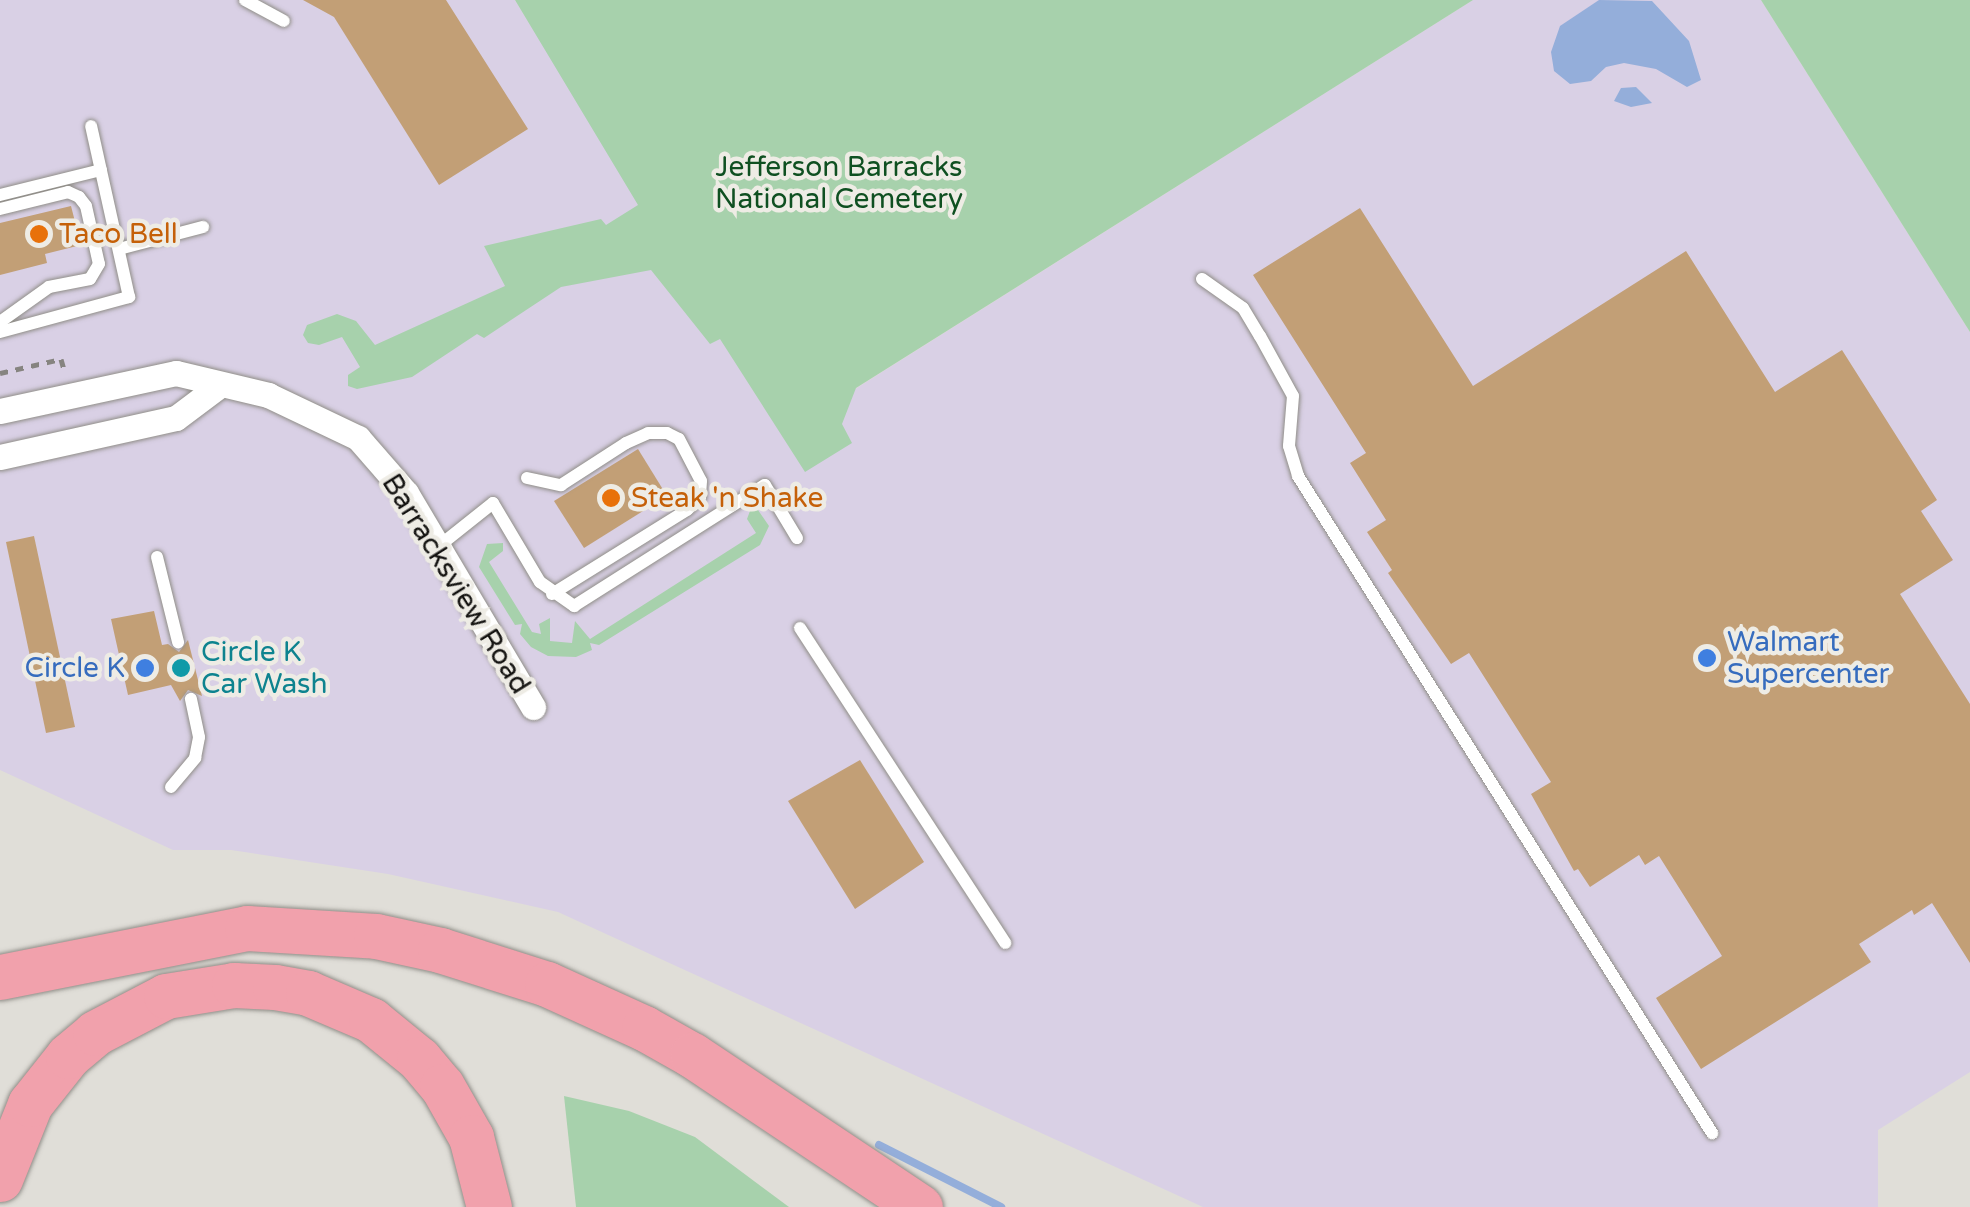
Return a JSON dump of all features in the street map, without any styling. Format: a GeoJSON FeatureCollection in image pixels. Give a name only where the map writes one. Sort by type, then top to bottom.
{"type":"FeatureCollection","features":[{"type":"Feature","properties":{"kind":"highway"},"geometry":{"type":"LineString","coordinates":[[0,978],[247,928],[376,936],[490,964],[600,1006],[692,1055],[920,1207]]}},
{"type":"Feature","properties":{"kind":"highway"},"geometry":{"type":"LineString","coordinates":[[0,944],[84,960]]}},
{"type":"Feature","properties":{"kind":"highway"},"geometry":{"type":"LineString","coordinates":[[0,1179],[30,1104],[68,1056],[95,1034],[166,996],[234,984],[276,986],[308,993],[371,1020],[419,1058],[442,1086],[471,1137],[489,1207]]}},
{"type":"Feature","properties":{"kind":"street","name":"Barracksview Road"},"geometry":{"type":"LineString","coordinates":[[0,412],[176,373],[268,395],[358,438],[406,492],[533,707]]}},
{"type":"Feature","properties":{"kind":"street"},"geometry":{"type":"LineString","coordinates":[[0,457],[176,418],[220,385]]}},
{"type":"Feature","properties":{"kind":"lane"},"geometry":{"type":"LineString","coordinates":[[245,0],[284,21]]}},
{"type":"Feature","properties":{"kind":"lane"},"geometry":{"type":"LineString","coordinates":[[0,332],[129,297],[91,126]]}},
{"type":"Feature","properties":{"kind":"lane"},"geometry":{"type":"LineString","coordinates":[[0,195],[101,170]]}},
{"type":"Feature","properties":{"kind":"lane"},"geometry":{"type":"LineString","coordinates":[[0,209],[68,192],[80,197],[86,206],[100,264],[90,279],[50,287],[0,322]]}},
{"type":"Feature","properties":{"kind":"lane"},"geometry":{"type":"LineString","coordinates":[[119,249],[204,227]]}},
{"type":"Feature","properties":{"kind":"lane"},"geometry":{"type":"LineString","coordinates":[[1202,278],[1243,308],[1260,336],[1293,396],[1288,446],[1298,476],[1712,1133]]}},
{"type":"Feature","properties":{"kind":"lane"},"geometry":{"type":"LineString","coordinates":[[527,478],[560,485],[648,433],[679,439],[701,482],[700,496],[687,510],[552,594]]}},
{"type":"Feature","properties":{"kind":"lane"},"geometry":{"type":"LineString","coordinates":[[439,546],[493,504],[552,594],[574,606],[765,485],[797,538]]}},
{"type":"Feature","properties":{"kind":"lane"},"geometry":{"type":"LineString","coordinates":[[157,557],[178,642]]}},
{"type":"Feature","properties":{"kind":"lane"},"geometry":{"type":"LineString","coordinates":[[800,628],[1006,943]]}},
{"type":"Feature","properties":{"kind":"lane"},"geometry":{"type":"LineString","coordinates":[[172,787],[195,758],[199,737],[190,698]]}},
{"type":"Feature","properties":{"kind":"path"},"geometry":{"type":"LineString","coordinates":[[0,374],[62,359],[70,395]]}},
{"type":"Feature","properties":{"kind":"shaded area"},"geometry":{"type":"Polygon","coordinates":[[[0,0],[515,0],[782,435],[1473,0],[1761,0],[1970,332],[1970,1072],[1878,1130],[1878,1207],[1203,1207],[558,912],[388,874],[231,850],[173,850],[0,770],[0,0]]]}},
{"type":"Feature","properties":{"kind":"green space","name":"Jefferson Barracks National Cemetery"},"geometry":{"type":"Polygon","coordinates":[[[515,0],[1473,0],[856,388],[842,424],[852,443],[805,472],[720,339],[710,344],[651,270],[561,287],[484,338],[477,334],[412,377],[357,389],[348,386],[348,375],[360,367],[342,337],[319,345],[308,343],[303,335],[307,325],[337,314],[356,321],[375,345],[505,286],[484,246],[601,219],[606,225],[638,205],[515,0]]]}},
{"type":"Feature","properties":{"kind":"green space"},"geometry":{"type":"Polygon","coordinates":[[[1761,0],[1970,0],[1970,332],[1761,0]]]}},
{"type":"Feature","properties":{"kind":"green space"},"geometry":{"type":"Polygon","coordinates":[[[758,510],[769,526],[760,545],[599,645],[590,643],[592,650],[576,657],[548,656],[531,647],[520,634],[522,624],[515,625],[479,567],[487,544],[503,543],[503,551],[489,562],[532,632],[541,634],[539,624],[550,618],[550,641],[572,643],[575,621],[590,639],[756,533],[747,519],[750,511],[758,510]]]}},
{"type":"Feature","properties":{"kind":"green space"},"geometry":{"type":"Polygon","coordinates":[[[564,1096],[629,1111],[695,1137],[789,1207],[576,1207],[564,1096]]]}},
{"type":"Feature","properties":{"kind":"water"},"geometry":{"type":"Polygon","coordinates":[[[1599,0],[1652,1],[1689,41],[1701,80],[1687,87],[1656,69],[1624,63],[1606,67],[1591,81],[1570,84],[1554,71],[1551,52],[1560,26],[1599,0]]]}},
{"type":"Feature","properties":{"kind":"water"},"geometry":{"type":"Polygon","coordinates":[[[1636,87],[1652,103],[1631,107],[1614,101],[1621,88],[1636,87]]]}},
{"type":"Feature","properties":{"kind":"building"},"geometry":{"type":"Polygon","coordinates":[[[303,0],[446,0],[528,129],[439,185],[334,17],[303,0]]]}},
{"type":"Feature","properties":{"kind":"building","name":"Taco Bell"},"geometry":{"type":"Polygon","coordinates":[[[71,206],[81,245],[45,254],[47,263],[0,275],[0,223],[71,206]]]}},
{"type":"Feature","properties":{"kind":"building","name":"Walmart Supercenter"},"geometry":{"type":"Polygon","coordinates":[[[1360,208],[1473,386],[1686,251],[1775,392],[1842,350],[1937,500],[1921,511],[1953,560],[1900,594],[1970,704],[1970,963],[1932,903],[1914,915],[1912,910],[1859,944],[1871,962],[1701,1069],[1656,998],[1722,956],[1659,856],[1645,865],[1639,855],[1590,887],[1578,869],[1574,871],[1531,794],[1551,782],[1469,653],[1451,664],[1388,573],[1392,570],[1367,532],[1386,520],[1350,463],[1366,453],[1253,275],[1360,208]]]}},
{"type":"Feature","properties":{"kind":"building","name":"Steak 'n Shake"},"geometry":{"type":"Polygon","coordinates":[[[638,449],[667,496],[584,548],[554,501],[638,449]]]}},
{"type":"Feature","properties":{"kind":"building","name":"Circle K"},"geometry":{"type":"Polygon","coordinates":[[[34,536],[75,727],[46,733],[6,542],[34,536]]]}},
{"type":"Feature","properties":{"kind":"building","name":"Circle K"},"geometry":{"type":"Polygon","coordinates":[[[154,611],[162,645],[168,644],[179,652],[188,640],[202,696],[188,690],[180,701],[171,685],[128,695],[111,619],[154,611]]]}},
{"type":"Feature","properties":{"kind":"building"},"geometry":{"type":"Polygon","coordinates":[[[860,760],[924,862],[855,909],[788,801],[860,760]]]}},
{"type":"Feature","properties":{"kind":"waterway"},"geometry":{"type":"LineString","coordinates":[[879,1145],[1001,1207]]}},
{"type":"Feature","properties":{"kind":"place","name":"Taco Bell"},"geometry":{"type":"Point","coordinates":[39,234]}},
{"type":"Feature","properties":{"kind":"place","name":"Steak 'n Shake"},"geometry":{"type":"Point","coordinates":[611,498]}},
{"type":"Feature","properties":{"kind":"place","name":"Walmart Supercenter"},"geometry":{"type":"Point","coordinates":[1707,658]}},
{"type":"Feature","properties":{"kind":"place","name":"Circle K"},"geometry":{"type":"Point","coordinates":[145,668]}},
{"type":"Feature","properties":{"kind":"place","name":"Circle K Car Wash"},"geometry":{"type":"Point","coordinates":[181,668]}}]}
